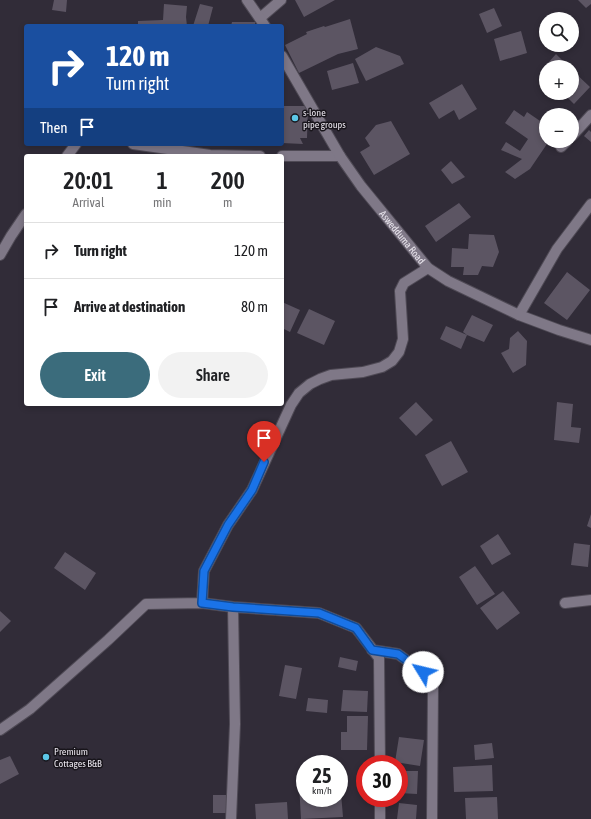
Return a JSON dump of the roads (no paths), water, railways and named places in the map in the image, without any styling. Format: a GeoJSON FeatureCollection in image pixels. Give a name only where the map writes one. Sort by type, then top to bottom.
{"type":"FeatureCollection","features":[{"type":"Feature","properties":{"kind":"street"},"geometry":{"type":"LineString","coordinates":[[247,0],[263,22],[281,0]]}},
{"type":"Feature","properties":{"kind":"street","name":"Aswedduma Road"},"geometry":{"type":"LineString","coordinates":[[284,59],[340,156],[361,186],[428,268],[448,281],[519,315],[591,340]]}},
{"type":"Feature","properties":{"kind":"street"},"geometry":{"type":"LineString","coordinates":[[579,128],[591,115]]}},
{"type":"Feature","properties":{"kind":"street"},"geometry":{"type":"LineString","coordinates":[[146,146],[203,154]]}},
{"type":"Feature","properties":{"kind":"street"},"geometry":{"type":"LineString","coordinates":[[284,156],[340,156]]}},
{"type":"Feature","properties":{"kind":"street"},"geometry":{"type":"LineString","coordinates":[[519,315],[557,249],[591,204]]}},
{"type":"Feature","properties":{"kind":"street"},"geometry":{"type":"LineString","coordinates":[[0,254],[24,217]]}},
{"type":"Feature","properties":{"kind":"street"},"geometry":{"type":"LineString","coordinates":[[202,603],[204,571],[228,525],[252,490],[291,405],[299,393],[310,384],[331,375],[364,372],[382,367],[392,361],[399,352],[403,339],[400,290],[404,283],[428,268]]}},
{"type":"Feature","properties":{"kind":"street"},"geometry":{"type":"LineString","coordinates":[[565,603],[591,600]]}},
{"type":"Feature","properties":{"kind":"street"},"geometry":{"type":"LineString","coordinates":[[0,730],[30,709],[146,604],[202,603],[233,607],[319,613],[356,628],[379,658],[380,755]]}},
{"type":"Feature","properties":{"kind":"street"},"geometry":{"type":"LineString","coordinates":[[231,819],[235,724],[233,607]]}},
{"type":"Feature","properties":{"kind":"street"},"geometry":{"type":"LineString","coordinates":[[372,650],[398,654],[423,672],[433,688],[432,819]]}},
{"type":"Feature","properties":{"kind":"street"},"geometry":{"type":"LineString","coordinates":[[380,807],[380,819]]}},
{"type":"Feature","properties":{"kind":"place","name":"s-lone pipe groups"},"geometry":{"type":"Point","coordinates":[295,118]}},
{"type":"Feature","properties":{"kind":"place","name":"Premium Cottages B&B"},"geometry":{"type":"Point","coordinates":[46,757]}}]}
